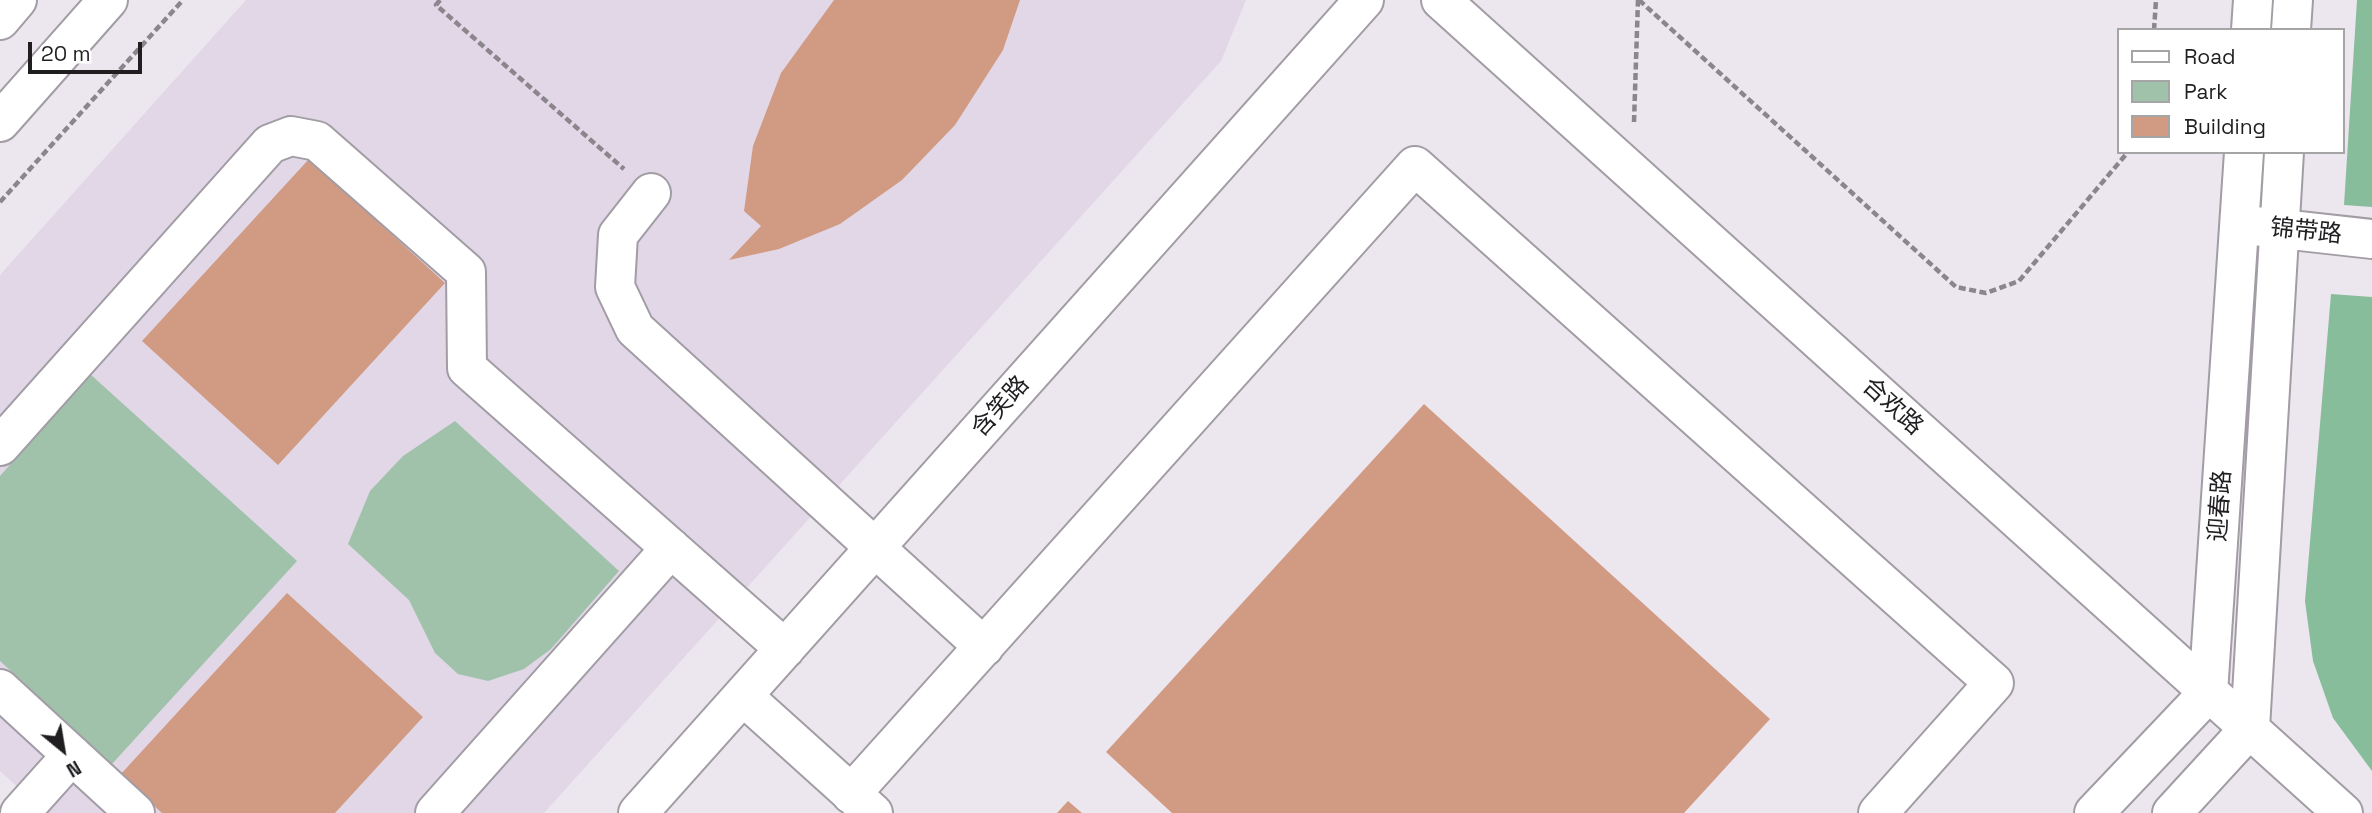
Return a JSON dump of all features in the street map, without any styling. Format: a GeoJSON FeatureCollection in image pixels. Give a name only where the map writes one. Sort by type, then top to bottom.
{"type":"FeatureCollection","features":[{"type":"Feature","properties":{"kind":"street"},"geometry":{"type":"LineString","coordinates":[[0,20],[17,0]]}},
{"type":"Feature","properties":{"kind":"street"},"geometry":{"type":"LineString","coordinates":[[0,122],[108,0]]}},
{"type":"Feature","properties":{"kind":"street","name":"含笑路"},"geometry":{"type":"LineString","coordinates":[[638,813],[1364,0]]}},
{"type":"Feature","properties":{"kind":"street","name":"合欢路"},"geometry":{"type":"LineString","coordinates":[[1441,0],[2343,813]]}},
{"type":"Feature","properties":{"kind":"street"},"geometry":{"type":"LineString","coordinates":[[2251,28],[2253,0]]}},
{"type":"Feature","properties":{"kind":"street"},"geometry":{"type":"LineString","coordinates":[[2291,28],[2293,0]]}},
{"type":"Feature","properties":{"kind":"street"},"geometry":{"type":"LineString","coordinates":[[0,446],[270,144],[291,136],[317,141],[466,272],[467,368],[785,649]]}},
{"type":"Feature","properties":{"kind":"street","name":"迎春路"},"geometry":{"type":"LineString","coordinates":[[2208,693],[2244,154]]}},
{"type":"Feature","properties":{"kind":"street","name":"迎春路"},"geometry":{"type":"LineString","coordinates":[[2250,728],[2284,154]]}},
{"type":"Feature","properties":{"kind":"street"},"geometry":{"type":"LineString","coordinates":[[743,696],[862,804],[984,647],[1415,166],[1994,683],[1878,813]]}},
{"type":"Feature","properties":{"kind":"street"},"geometry":{"type":"LineString","coordinates":[[651,192],[618,235],[615,287],[635,329],[984,647]]}},
{"type":"Feature","properties":{"kind":"street","name":"锦带路"},"geometry":{"type":"LineString","coordinates":[[2239,225],[2372,239]]}},
{"type":"Feature","properties":{"kind":"street"},"geometry":{"type":"LineString","coordinates":[[435,813],[671,548]]}},
{"type":"Feature","properties":{"kind":"street"},"geometry":{"type":"LineString","coordinates":[[0,689],[135,813]]}},
{"type":"Feature","properties":{"kind":"street"},"geometry":{"type":"LineString","coordinates":[[2094,813],[2208,693]]}},
{"type":"Feature","properties":{"kind":"street"},"geometry":{"type":"LineString","coordinates":[[2172,813],[2250,728]]}},
{"type":"Feature","properties":{"kind":"street"},"geometry":{"type":"LineString","coordinates":[[20,813],[72,755]]}},
{"type":"Feature","properties":{"kind":"path"},"geometry":{"type":"LineString","coordinates":[[0,202],[183,0]]}},
{"type":"Feature","properties":{"kind":"path"},"geometry":{"type":"LineString","coordinates":[[440,0],[436,5],[651,192]]}},
{"type":"Feature","properties":{"kind":"path"},"geometry":{"type":"LineString","coordinates":[[1633,173],[1639,0]]}},
{"type":"Feature","properties":{"kind":"path"},"geometry":{"type":"LineString","coordinates":[[1639,0],[1956,287],[1986,293],[2019,281],[2126,154]]}},
{"type":"Feature","properties":{"kind":"path"},"geometry":{"type":"LineString","coordinates":[[2154,28],[2156,0]]}},
{"type":"Feature","properties":{"kind":"shaded area"},"geometry":{"type":"Polygon","coordinates":[[[246,0],[1246,0],[1221,61],[544,813],[46,813],[0,771],[0,275],[246,0]]]}},
{"type":"Feature","properties":{"kind":"green space"},"geometry":{"type":"Polygon","coordinates":[[[2357,0],[2372,0],[2372,207],[2344,205],[2357,0]]]}},
{"type":"Feature","properties":{"kind":"green space"},"geometry":{"type":"Polygon","coordinates":[[[2331,294],[2372,297],[2372,771],[2333,718],[2313,661],[2305,601],[2331,294]]]}},
{"type":"Feature","properties":{"kind":"green space"},"geometry":{"type":"Polygon","coordinates":[[[90,374],[297,561],[112,764],[0,661],[0,476],[90,374]]]}},
{"type":"Feature","properties":{"kind":"green space"},"geometry":{"type":"Polygon","coordinates":[[[455,421],[619,571],[551,649],[524,669],[488,681],[458,674],[435,653],[409,600],[348,544],[370,491],[403,456],[455,421]]]}},
{"type":"Feature","properties":{"kind":"building"},"geometry":{"type":"Polygon","coordinates":[[[834,0],[1020,0],[1003,50],[955,125],[902,180],[840,224],[779,249],[729,260],[761,226],[744,211],[753,146],[781,73],[834,0]]]}},
{"type":"Feature","properties":{"kind":"building"},"geometry":{"type":"Polygon","coordinates":[[[309,159],[445,283],[278,465],[142,341],[309,159]]]}},
{"type":"Feature","properties":{"kind":"building"},"geometry":{"type":"Polygon","coordinates":[[[1424,404],[1770,719],[1684,813],[1172,813],[1106,752],[1424,404]]]}},
{"type":"Feature","properties":{"kind":"building"},"geometry":{"type":"Polygon","coordinates":[[[287,593],[423,717],[335,813],[162,813],[120,775],[287,593]]]}},
{"type":"Feature","properties":{"kind":"building"},"geometry":{"type":"Polygon","coordinates":[[[1068,801],[1082,813],[1057,813],[1068,801]]]}}]}
